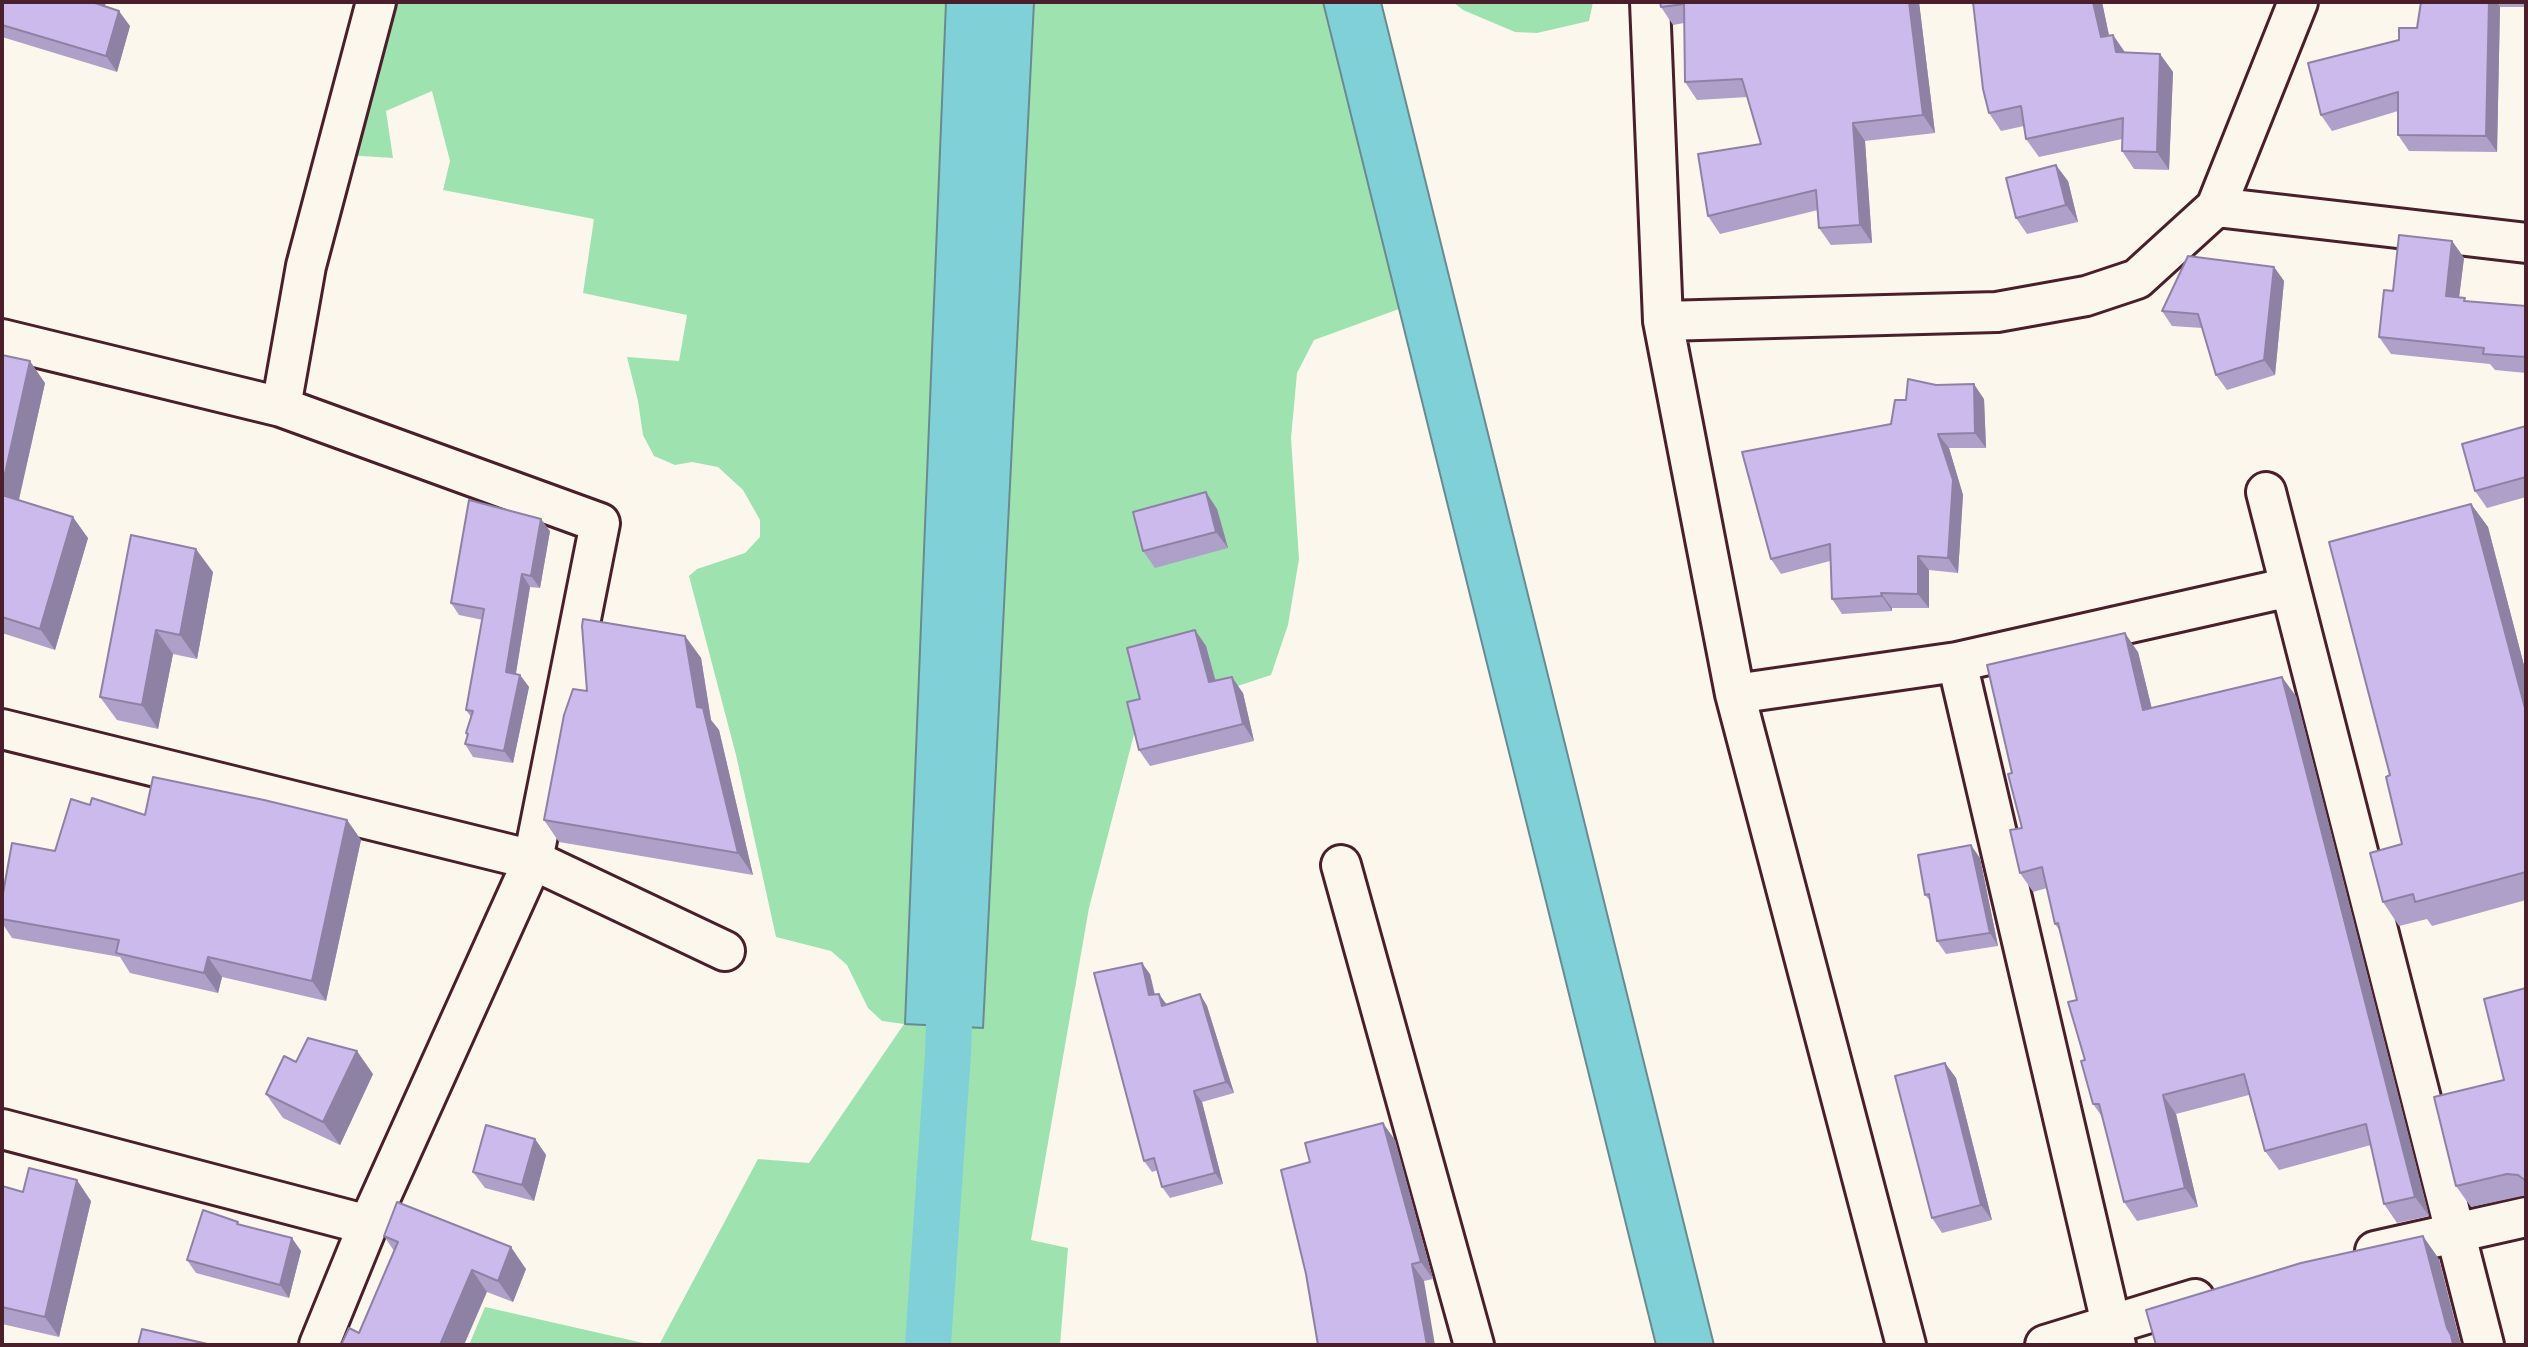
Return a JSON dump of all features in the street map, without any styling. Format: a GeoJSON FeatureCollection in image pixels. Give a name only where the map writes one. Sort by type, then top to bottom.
{"type":"FeatureCollection","features":[{"type":"Feature","properties":{"kind":"street"},"geometry":{"type":"LineString","coordinates":[[281,407],[306,266],[376,2]]}},
{"type":"Feature","properties":{"kind":"street"},"geometry":{"type":"LineString","coordinates":[[1650,2],[1663,321],[1735,694],[1906,1345]]}},
{"type":"Feature","properties":{"kind":"street"},"geometry":{"type":"LineString","coordinates":[[1663,321],[1997,312],[2086,296],[2137,279],[2216,207],[2298,2]]}},
{"type":"Feature","properties":{"kind":"street"},"geometry":{"type":"LineString","coordinates":[[2216,207],[2526,243]]}},
{"type":"Feature","properties":{"kind":"street"},"geometry":{"type":"LineString","coordinates":[[2,339],[281,407],[600,523],[533,860],[368,1225],[319,1345]]}},
{"type":"Feature","properties":{"kind":"street"},"geometry":{"type":"LineString","coordinates":[[2266,492],[2484,1345]]}},
{"type":"Feature","properties":{"kind":"street"},"geometry":{"type":"LineString","coordinates":[[1735,694],[1957,662],[2290,587]]}},
{"type":"Feature","properties":{"kind":"street"},"geometry":{"type":"LineString","coordinates":[[1957,662],[2113,1335]]}},
{"type":"Feature","properties":{"kind":"street"},"geometry":{"type":"LineString","coordinates":[[2,729],[533,860],[725,951]]}},
{"type":"Feature","properties":{"kind":"street"},"geometry":{"type":"LineString","coordinates":[[1341,865],[1474,1345]]}},
{"type":"Feature","properties":{"kind":"street"},"geometry":{"type":"LineString","coordinates":[[2,1129],[368,1225]]}},
{"type":"Feature","properties":{"kind":"street"},"geometry":{"type":"LineString","coordinates":[[2337,1259],[2526,1217]]}},
{"type":"Feature","properties":{"kind":"street"},"geometry":{"type":"LineString","coordinates":[[2045,1345],[2113,1335],[2231,1289]]}},
{"type":"Feature","properties":{"kind":"green space"},"geometry":{"type":"Polygon","coordinates":[[[391,2],[946,2],[905,1023],[982,1028],[1034,2],[1323,2],[1399,309],[1314,340],[1297,373],[1291,438],[1299,559],[1288,625],[1271,675],[1138,719],[1089,908],[1031,1240],[1068,1248],[1060,1345],[659,1345],[758,1159],[809,1163],[904,1024],[882,1021],[868,1008],[847,965],[831,951],[776,937],[736,755],[689,576],[697,569],[745,553],[760,537],[760,520],[743,490],[718,467],[692,462],[675,465],[654,456],[643,435],[627,357],[679,361],[687,315],[583,293],[594,219],[443,190],[450,161],[432,91],[386,111],[393,158],[346,155],[391,2]]]}},
{"type":"Feature","properties":{"kind":"green space"},"geometry":{"type":"Polygon","coordinates":[[[1453,2],[1593,2],[1589,21],[1537,33],[1515,32],[1463,10],[1453,2]]]}},
{"type":"Feature","properties":{"kind":"green space"},"geometry":{"type":"Polygon","coordinates":[[[485,1307],[652,1345],[469,1345],[485,1307]]]}},
{"type":"Feature","properties":{"kind":"water"},"geometry":{"type":"Polygon","coordinates":[[[946,2],[1034,2],[983,1028],[905,1024],[946,2]]]}},
{"type":"Feature","properties":{"kind":"water"},"geometry":{"type":"Polygon","coordinates":[[[1323,2],[1381,2],[1714,1345],[1656,1345],[1323,2]]]}},
{"type":"Feature","properties":{"kind":"building"},"geometry":{"type":"Polygon","coordinates":[[[2,2],[92,2],[119,11],[106,56],[2,25],[2,2]]]}},
{"type":"Feature","properties":{"kind":"building"},"geometry":{"type":"Polygon","coordinates":[[[1660,2],[1909,2],[1923,115],[1853,123],[1860,225],[1819,228],[1816,190],[1708,216],[1698,154],[1761,144],[1742,79],[1685,82],[1684,4],[1661,7],[1660,2]]]}},
{"type":"Feature","properties":{"kind":"building"},"geometry":{"type":"Polygon","coordinates":[[[1973,2],[2093,2],[2101,37],[2113,35],[2116,52],[2160,54],[2157,152],[2122,151],[2123,118],[2026,139],[2021,106],[1989,113],[1983,89],[1973,2]]]}},
{"type":"Feature","properties":{"kind":"building"},"geometry":{"type":"Polygon","coordinates":[[[2421,2],[2489,2],[2486,136],[2398,135],[2398,92],[2321,115],[2308,63],[2399,40],[2399,28],[2417,28],[2421,2]]]}},
{"type":"Feature","properties":{"kind":"building"},"geometry":{"type":"Polygon","coordinates":[[[2056,165],[2066,205],[2016,218],[2006,178],[2056,165]]]}},
{"type":"Feature","properties":{"kind":"building"},"geometry":{"type":"Polygon","coordinates":[[[2399,235],[2452,241],[2446,296],[2465,298],[2464,301],[2526,306],[2526,357],[2483,354],[2484,348],[2379,337],[2384,290],[2393,291],[2399,235]]]}},
{"type":"Feature","properties":{"kind":"building"},"geometry":{"type":"Polygon","coordinates":[[[2188,256],[2274,267],[2264,360],[2216,375],[2198,314],[2162,311],[2188,256]]]}},
{"type":"Feature","properties":{"kind":"building"},"geometry":{"type":"Polygon","coordinates":[[[2,355],[30,361],[2,487],[2,355]]]}},
{"type":"Feature","properties":{"kind":"building"},"geometry":{"type":"Polygon","coordinates":[[[1908,379],[1936,385],[1974,384],[1975,433],[1938,434],[1953,480],[1948,558],[1918,556],[1918,594],[1881,593],[1882,596],[1832,599],[1830,544],[1771,559],[1742,452],[1891,424],[1895,400],[1906,400],[1908,379]]]}},
{"type":"Feature","properties":{"kind":"building"},"geometry":{"type":"Polygon","coordinates":[[[2526,426],[2526,477],[2475,491],[2462,444],[2526,426]]]}},
{"type":"Feature","properties":{"kind":"building"},"geometry":{"type":"Polygon","coordinates":[[[1206,492],[1216,532],[1143,551],[1133,512],[1206,492]]]}},
{"type":"Feature","properties":{"kind":"building"},"geometry":{"type":"Polygon","coordinates":[[[2,495],[73,517],[40,629],[2,617],[2,495]]]}},
{"type":"Feature","properties":{"kind":"building"},"geometry":{"type":"Polygon","coordinates":[[[469,500],[541,519],[531,576],[522,574],[506,672],[520,675],[504,751],[465,744],[473,711],[466,710],[484,609],[451,603],[469,500]]]}},
{"type":"Feature","properties":{"kind":"building"},"geometry":{"type":"Polygon","coordinates":[[[2471,504],[2526,712],[2526,872],[2415,902],[2413,894],[2383,902],[2370,853],[2402,844],[2386,777],[2390,775],[2329,542],[2471,504]]]}},
{"type":"Feature","properties":{"kind":"building"},"geometry":{"type":"Polygon","coordinates":[[[131,535],[196,549],[180,635],[156,630],[142,705],[100,697],[131,535]]]}},
{"type":"Feature","properties":{"kind":"building"},"geometry":{"type":"Polygon","coordinates":[[[583,619],[685,636],[697,707],[703,708],[738,853],[544,820],[564,715],[573,689],[587,691],[583,619]]]}},
{"type":"Feature","properties":{"kind":"building"},"geometry":{"type":"Polygon","coordinates":[[[1195,630],[1209,682],[1232,677],[1243,724],[1139,750],[1127,702],[1140,699],[1127,648],[1195,630]]]}},
{"type":"Feature","properties":{"kind":"building"},"geometry":{"type":"Polygon","coordinates":[[[2125,633],[2143,710],[2282,677],[2415,1197],[2384,1204],[2366,1124],[2265,1151],[2244,1074],[2163,1095],[2185,1188],[2124,1202],[2099,1104],[2093,1104],[2081,1061],[2085,1060],[2068,1002],[2077,1000],[2042,867],[2020,873],[2010,830],[2022,828],[2008,774],[2012,773],[1987,665],[2125,633]]]}},
{"type":"Feature","properties":{"kind":"building"},"geometry":{"type":"Polygon","coordinates":[[[153,777],[347,820],[312,981],[208,957],[204,973],[116,953],[119,940],[2,919],[2,899],[12,843],[55,851],[71,799],[90,805],[92,798],[145,815],[153,777]]]}},
{"type":"Feature","properties":{"kind":"building"},"geometry":{"type":"Polygon","coordinates":[[[1971,845],[1990,933],[1937,941],[1929,894],[1925,895],[1918,855],[1971,845]]]}},
{"type":"Feature","properties":{"kind":"building"},"geometry":{"type":"Polygon","coordinates":[[[1142,963],[1149,995],[1159,994],[1162,1006],[1200,994],[1226,1082],[1194,1091],[1215,1173],[1162,1187],[1154,1158],[1144,1161],[1094,973],[1142,963]]]}},
{"type":"Feature","properties":{"kind":"building"},"geometry":{"type":"Polygon","coordinates":[[[2526,988],[2526,1181],[2518,1175],[2507,1174],[2456,1186],[2434,1097],[2504,1080],[2484,999],[2526,988]]]}},
{"type":"Feature","properties":{"kind":"building"},"geometry":{"type":"Polygon","coordinates":[[[308,1038],[357,1051],[323,1122],[266,1094],[284,1056],[296,1062],[308,1038]]]}},
{"type":"Feature","properties":{"kind":"building"},"geometry":{"type":"Polygon","coordinates":[[[1945,1063],[1981,1205],[1932,1218],[1895,1076],[1945,1063]]]}},
{"type":"Feature","properties":{"kind":"building"},"geometry":{"type":"Polygon","coordinates":[[[1383,1123],[1421,1262],[1412,1264],[1427,1345],[1318,1345],[1306,1274],[1281,1170],[1310,1162],[1305,1143],[1383,1123]]]}},
{"type":"Feature","properties":{"kind":"building"},"geometry":{"type":"Polygon","coordinates":[[[486,1125],[535,1139],[522,1185],[473,1172],[486,1125]]]}},
{"type":"Feature","properties":{"kind":"building"},"geometry":{"type":"Polygon","coordinates":[[[29,1168],[77,1180],[45,1317],[2,1307],[2,1186],[23,1192],[29,1168]]]}},
{"type":"Feature","properties":{"kind":"building"},"geometry":{"type":"Polygon","coordinates":[[[397,1202],[511,1247],[498,1281],[472,1270],[440,1345],[341,1345],[349,1328],[359,1333],[398,1242],[384,1236],[397,1202]]]}},
{"type":"Feature","properties":{"kind":"building"},"geometry":{"type":"Polygon","coordinates":[[[203,1210],[238,1222],[237,1224],[292,1238],[280,1285],[187,1260],[203,1210]]]}},
{"type":"Feature","properties":{"kind":"building"},"geometry":{"type":"Polygon","coordinates":[[[2423,1236],[2453,1345],[2156,1345],[2146,1310],[2301,1263],[2423,1236]]]}},
{"type":"Feature","properties":{"kind":"building"},"geometry":{"type":"Polygon","coordinates":[[[142,1329],[212,1345],[138,1345],[142,1329]]]}},
{"type":"Feature","properties":{"kind":"waterway"},"geometry":{"type":"LineString","coordinates":[[928,1345],[948,1053],[951,964]]}}]}
